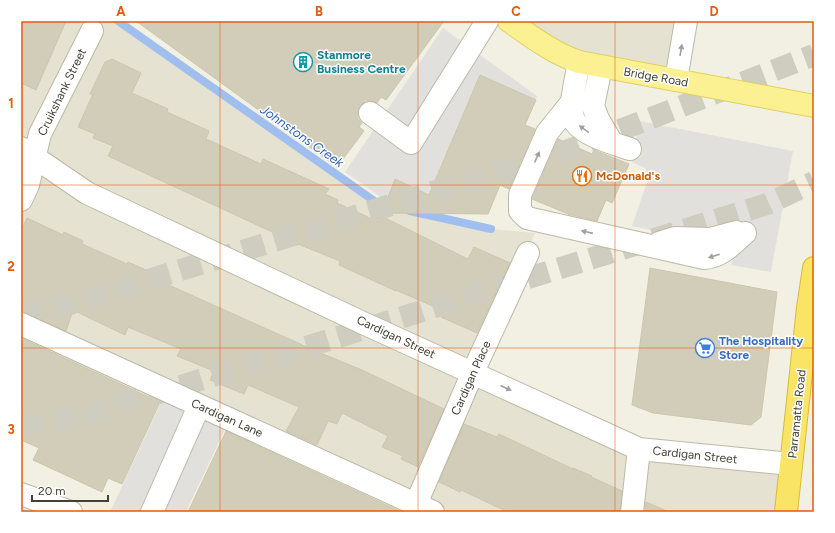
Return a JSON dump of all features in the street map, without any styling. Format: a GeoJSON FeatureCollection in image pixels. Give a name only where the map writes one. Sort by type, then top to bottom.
{"type":"FeatureCollection","features":[{"type":"Feature","properties":{"kind":"highway","name":"Parramatta Road"},"geometry":{"type":"LineString","coordinates":[[786,512],[808,308],[814,268]]}},
{"type":"Feature","properties":{"kind":"main road","name":"Bridge Road"},"geometry":{"type":"LineString","coordinates":[[509,21],[540,44],[562,56],[579,62],[814,106]]}},
{"type":"Feature","properties":{"kind":"street"},"geometry":{"type":"LineString","coordinates":[[370,113],[411,143],[487,21]]}},
{"type":"Feature","properties":{"kind":"street"},"geometry":{"type":"LineString","coordinates":[[676,80],[686,21]]}},
{"type":"Feature","properties":{"kind":"street","name":"Cruikshank Street"},"geometry":{"type":"LineString","coordinates":[[21,200],[28,185],[28,153],[40,134],[92,31]]}},
{"type":"Feature","properties":{"kind":"street"},"geometry":{"type":"LineString","coordinates":[[579,62],[572,102],[573,120],[581,128],[621,146],[598,119],[594,106],[601,67]]}},
{"type":"Feature","properties":{"kind":"street"},"geometry":{"type":"LineString","coordinates":[[572,102],[547,133],[520,195],[520,211],[527,218],[704,258],[712,257],[721,253],[741,232]]}},
{"type":"Feature","properties":{"kind":"street","name":"Cardigan Street"},"geometry":{"type":"LineString","coordinates":[[28,153],[87,193],[539,404],[639,449],[791,464]]}},
{"type":"Feature","properties":{"kind":"street","name":"Cardigan Place"},"geometry":{"type":"LineString","coordinates":[[424,508],[473,372],[528,253]]}},
{"type":"Feature","properties":{"kind":"street","name":"Cardigan Lane"},"geometry":{"type":"LineString","coordinates":[[21,324],[424,508]]}},
{"type":"Feature","properties":{"kind":"street"},"geometry":{"type":"LineString","coordinates":[[152,512],[199,406]]}},
{"type":"Feature","properties":{"kind":"street"},"geometry":{"type":"LineString","coordinates":[[632,512],[639,449]]}},
{"type":"Feature","properties":{"kind":"street"},"geometry":{"type":"LineString","coordinates":[[21,494],[71,512]]}},
{"type":"Feature","properties":{"kind":"shaded area"},"geometry":{"type":"Polygon","coordinates":[[[21,21],[118,21],[380,205],[491,229],[535,233],[473,372],[639,449],[791,464],[786,512],[412,512],[21,324],[21,21]]]}},
{"type":"Feature","properties":{"kind":"shaded area"},"geometry":{"type":"Polygon","coordinates":[[[512,21],[686,21],[676,80],[601,67],[512,21]]]}},
{"type":"Feature","properties":{"kind":"shaded area"},"geometry":{"type":"Polygon","coordinates":[[[443,28],[537,96],[488,214],[446,214],[400,204],[382,198],[345,172],[443,28]]]}},
{"type":"Feature","properties":{"kind":"shaded area"},"geometry":{"type":"Polygon","coordinates":[[[639,121],[793,151],[771,272],[731,265],[735,247],[632,226],[649,176],[645,168],[632,162],[639,121]]]}},
{"type":"Feature","properties":{"kind":"shaded area"},"geometry":{"type":"Polygon","coordinates":[[[162,400],[225,429],[186,512],[110,512],[162,400]]]}},
{"type":"Feature","properties":{"kind":"building"},"geometry":{"type":"Polygon","coordinates":[[[21,21],[66,21],[36,90],[21,83],[21,21]]]}},
{"type":"Feature","properties":{"kind":"building","name":"Stanmore Business Centre"},"geometry":{"type":"Polygon","coordinates":[[[136,21],[444,21],[386,100],[381,97],[377,103],[365,101],[360,106],[358,118],[362,123],[359,127],[364,131],[337,167],[136,21]]]}},
{"type":"Feature","properties":{"kind":"building"},"geometry":{"type":"Polygon","coordinates":[[[112,59],[141,73],[132,93],[168,109],[167,112],[209,131],[206,139],[261,164],[263,159],[329,189],[325,194],[338,200],[337,203],[379,222],[381,216],[468,259],[474,247],[510,263],[477,333],[441,317],[444,311],[339,265],[340,261],[283,238],[108,156],[113,146],[93,138],[95,134],[78,127],[93,94],[90,94],[105,62],[112,59]]]}},
{"type":"Feature","properties":{"kind":"building"},"geometry":{"type":"Polygon","coordinates":[[[480,75],[536,100],[525,125],[535,129],[509,189],[500,185],[488,214],[382,213],[395,179],[429,195],[480,75]]]}},
{"type":"Feature","properties":{"kind":"building"},"geometry":{"type":"Polygon","coordinates":[[[558,139],[592,154],[594,150],[629,164],[612,203],[606,200],[597,221],[568,214],[532,199],[558,139]]]}},
{"type":"Feature","properties":{"kind":"building"},"geometry":{"type":"Polygon","coordinates":[[[27,218],[63,235],[64,232],[83,241],[82,244],[127,264],[128,262],[153,273],[151,276],[171,286],[318,352],[362,370],[444,409],[418,467],[401,459],[403,456],[382,447],[388,436],[342,413],[337,424],[328,421],[317,445],[286,431],[299,407],[248,385],[244,394],[210,380],[214,371],[177,356],[181,349],[128,327],[125,335],[73,310],[66,331],[21,312],[21,231],[27,218]]]}},
{"type":"Feature","properties":{"kind":"building","name":"The Hospitality Store"},"geometry":{"type":"Polygon","coordinates":[[[650,268],[777,292],[761,417],[751,425],[653,413],[632,405],[650,268]]]}},
{"type":"Feature","properties":{"kind":"building"},"geometry":{"type":"Polygon","coordinates":[[[21,338],[160,402],[122,484],[108,478],[102,492],[33,460],[39,448],[21,440],[21,338]]]}},
{"type":"Feature","properties":{"kind":"building"},"geometry":{"type":"Polygon","coordinates":[[[464,424],[497,437],[499,434],[622,491],[620,512],[508,512],[461,490],[460,492],[439,482],[464,424]]]}},
{"type":"Feature","properties":{"kind":"building"},"geometry":{"type":"Polygon","coordinates":[[[226,431],[306,468],[402,512],[188,512],[226,431]]]}},
{"type":"Feature","properties":{"kind":"building"},"geometry":{"type":"Polygon","coordinates":[[[646,502],[669,512],[645,512],[646,502]]]}},
{"type":"Feature","properties":{"kind":"waterway","name":"Johnstons Creek"},"geometry":{"type":"LineString","coordinates":[[118,21],[380,205],[395,208]]}},
{"type":"Feature","properties":{"kind":"waterway","name":"Johnstons Creek"},"geometry":{"type":"LineString","coordinates":[[410,211],[491,229]]}},
{"type":"Feature","properties":{"kind":"tunnel"},"geometry":{"type":"LineString","coordinates":[[21,314],[67,305],[566,151],[814,55]]}},
{"type":"Feature","properties":{"kind":"tunnel"},"geometry":{"type":"LineString","coordinates":[[21,426],[87,415],[767,204],[814,182]]}},
{"type":"Feature","properties":{"kind":"place","name":"Stanmore Business Centre"},"geometry":{"type":"Point","coordinates":[303,62]}},
{"type":"Feature","properties":{"kind":"place","name":"McDonald's"},"geometry":{"type":"Point","coordinates":[582,176]}},
{"type":"Feature","properties":{"kind":"place","name":"The Hospitality Store"},"geometry":{"type":"Point","coordinates":[705,348]}}]}
